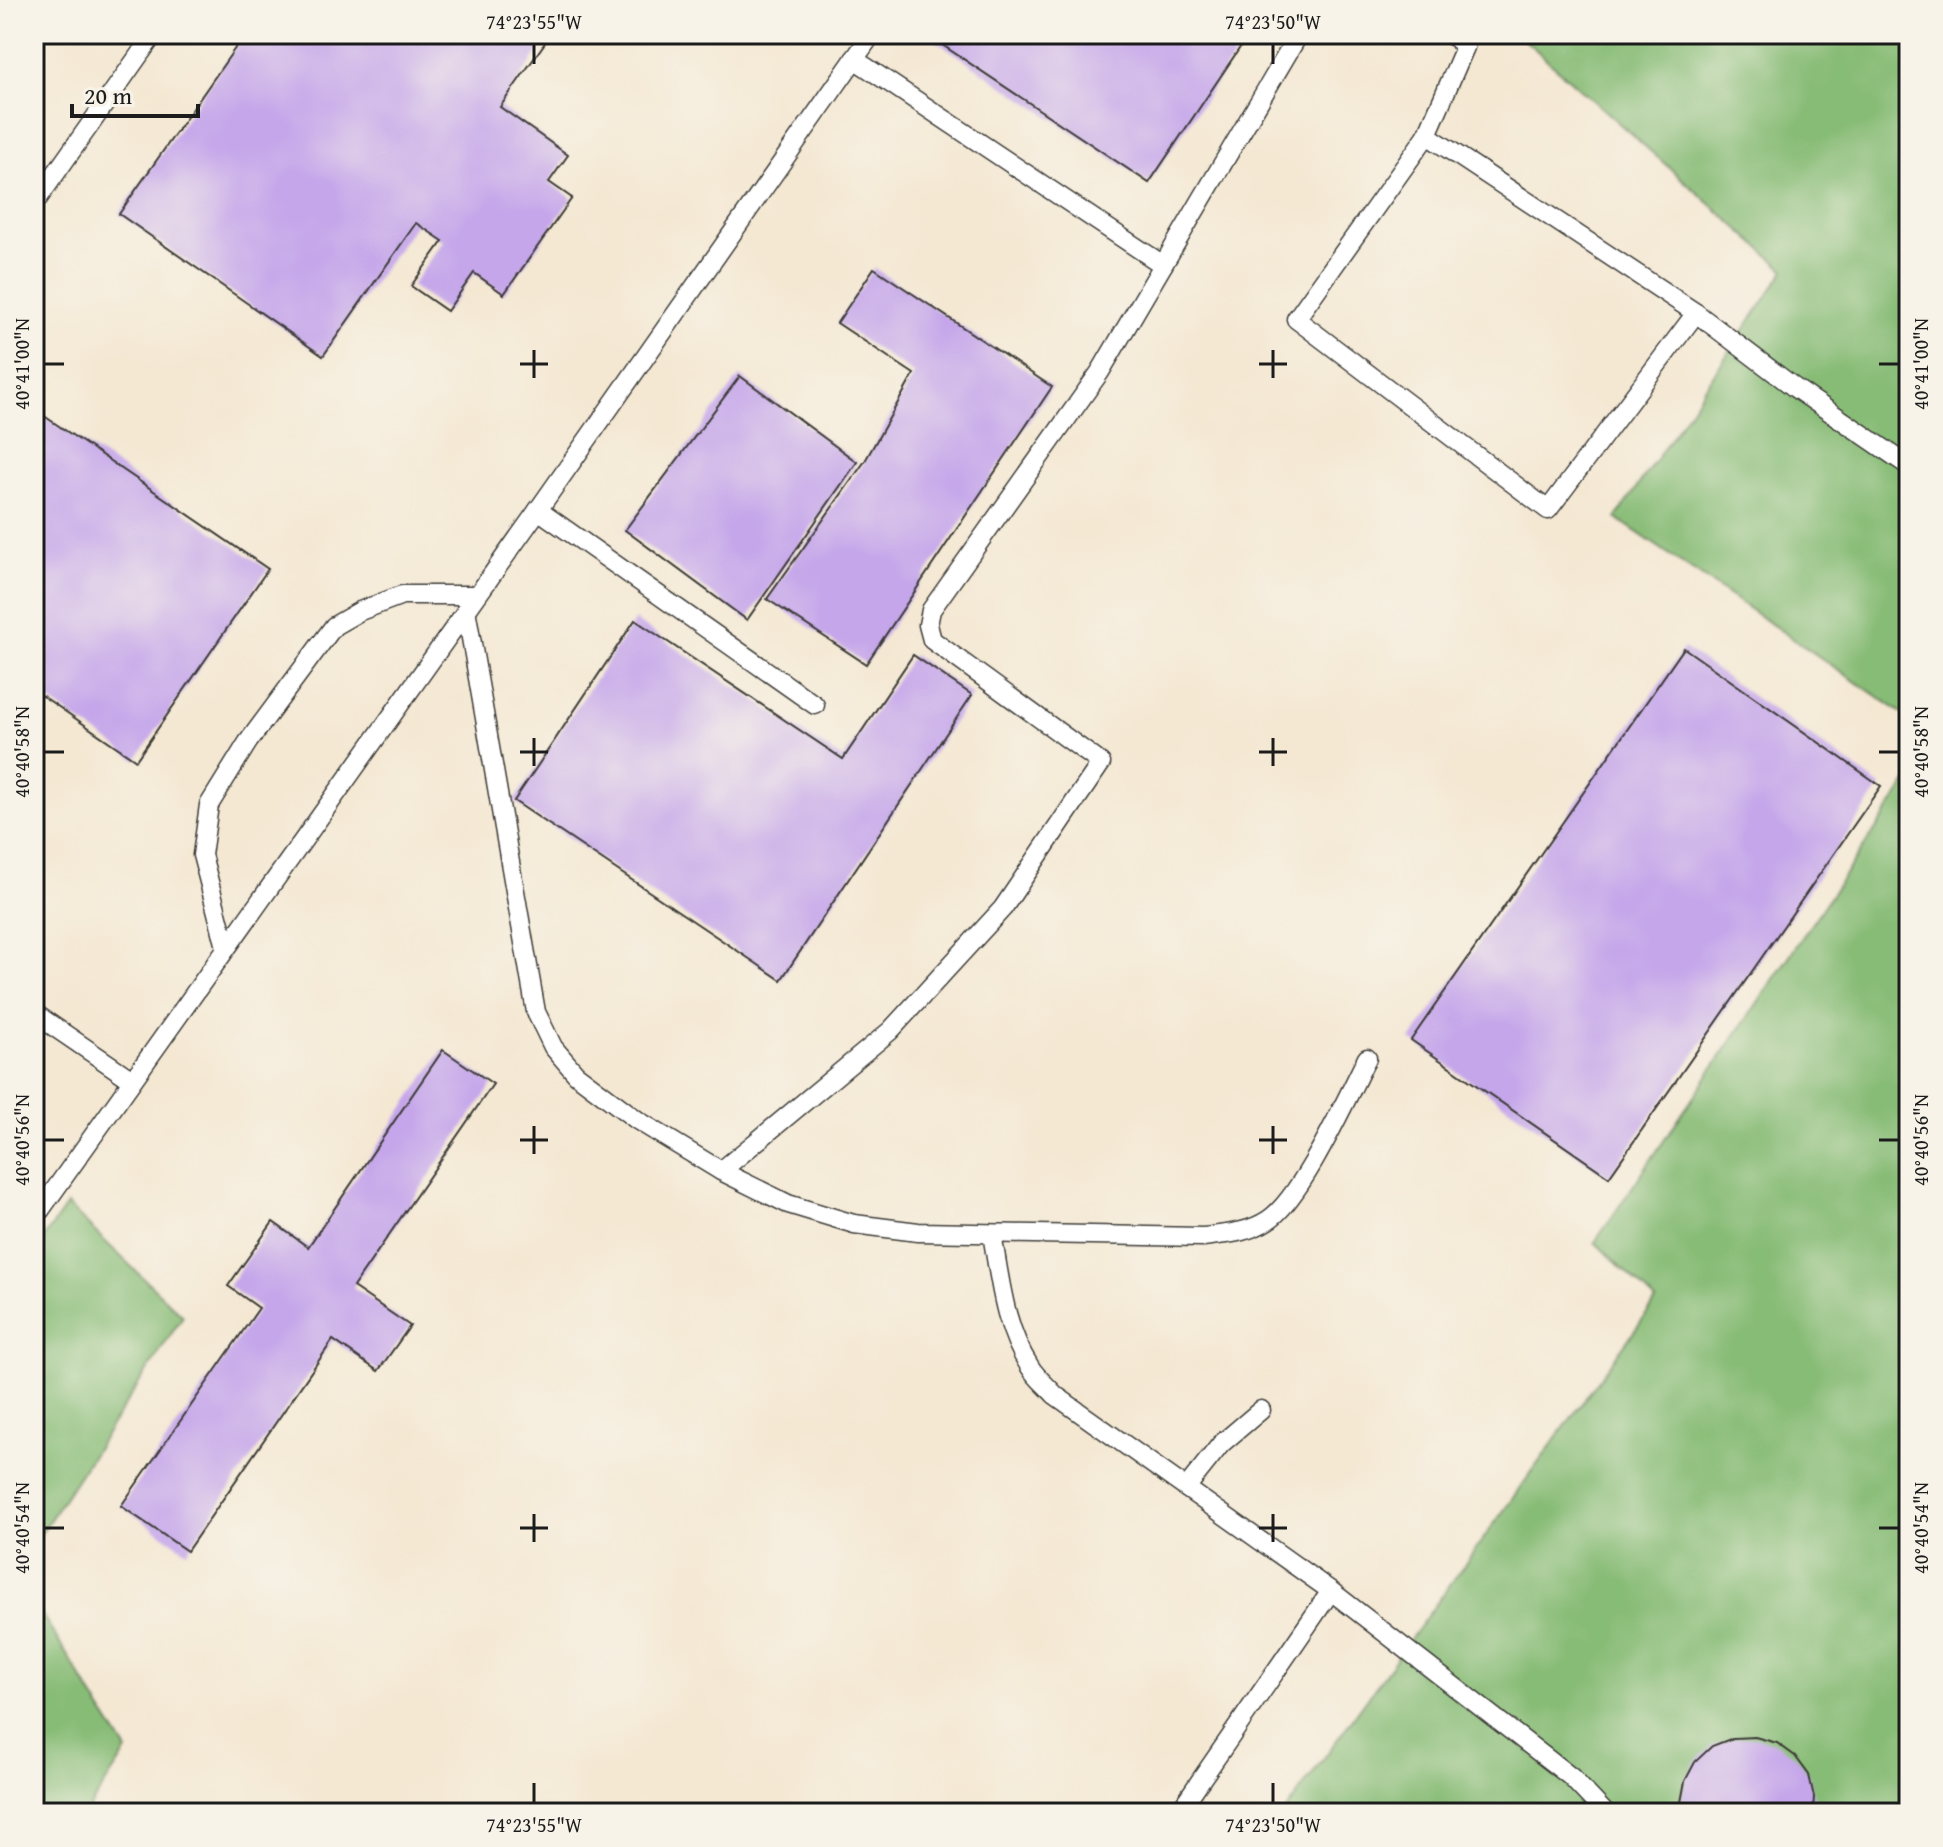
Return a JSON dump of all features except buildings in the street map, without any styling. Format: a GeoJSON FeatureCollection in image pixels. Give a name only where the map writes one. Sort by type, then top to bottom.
{"type":"FeatureCollection","features":[{"type":"Feature","properties":{"kind":"lane"},"geometry":{"type":"LineString","coordinates":[[34,204],[154,34]]}},
{"type":"Feature","properties":{"kind":"lane"},"geometry":{"type":"LineString","coordinates":[[34,1219],[872,34]]}},
{"type":"Feature","properties":{"kind":"lane"},"geometry":{"type":"LineString","coordinates":[[721,1171],[890,1031],[1003,908],[1101,763],[932,640],[928,625],[931,610],[1100,372],[1299,34]]}},
{"type":"Feature","properties":{"kind":"lane"},"geometry":{"type":"LineString","coordinates":[[1451,34],[1465,47],[1427,135],[1296,319],[1548,510],[1696,313]]}},
{"type":"Feature","properties":{"kind":"lane"},"geometry":{"type":"LineString","coordinates":[[854,59],[1163,265]]}},
{"type":"Feature","properties":{"kind":"lane"},"geometry":{"type":"LineString","coordinates":[[1427,135],[1696,313],[1795,388],[1909,466]]}},
{"type":"Feature","properties":{"kind":"lane"},"geometry":{"type":"LineString","coordinates":[[538,510],[815,705]]}},
{"type":"Feature","properties":{"kind":"lane"},"geometry":{"type":"LineString","coordinates":[[226,947],[202,855],[209,805],[248,742],[334,626],[360,611],[402,595],[471,602]]}},
{"type":"Feature","properties":{"kind":"lane"},"geometry":{"type":"LineString","coordinates":[[471,602],[536,1012],[553,1047],[576,1074],[637,1120],[721,1171],[788,1204],[854,1224],[918,1232],[1203,1237],[1240,1233],[1269,1219],[1293,1196],[1367,1058]]}},
{"type":"Feature","properties":{"kind":"lane"},"geometry":{"type":"LineString","coordinates":[[34,1013],[132,1080]]}},
{"type":"Feature","properties":{"kind":"lane"},"geometry":{"type":"LineString","coordinates":[[992,1234],[1013,1335],[1031,1369],[1055,1395],[1331,1591],[1571,1777],[1605,1813]]}},
{"type":"Feature","properties":{"kind":"lane"},"geometry":{"type":"LineString","coordinates":[[1186,1488],[1221,1444],[1261,1410]]}},
{"type":"Feature","properties":{"kind":"lane"},"geometry":{"type":"LineString","coordinates":[[1178,1813],[1331,1591]]}},
{"type":"Feature","properties":{"kind":"green space"},"geometry":{"type":"Polygon","coordinates":[[[1518,34],[1909,34],[1909,718],[1616,518],[1785,270],[1518,34]]]}},
{"type":"Feature","properties":{"kind":"green space"},"geometry":{"type":"Polygon","coordinates":[[[1909,780],[1909,1813],[1284,1813],[1656,1301],[1595,1242],[1909,780]]]}},
{"type":"Feature","properties":{"kind":"green space"},"geometry":{"type":"Polygon","coordinates":[[[67,1205],[183,1316],[34,1544],[34,1252],[67,1205]]]}},
{"type":"Feature","properties":{"kind":"green space"},"geometry":{"type":"Polygon","coordinates":[[[34,1602],[127,1751],[86,1813],[34,1813],[34,1602]]]}}]}
